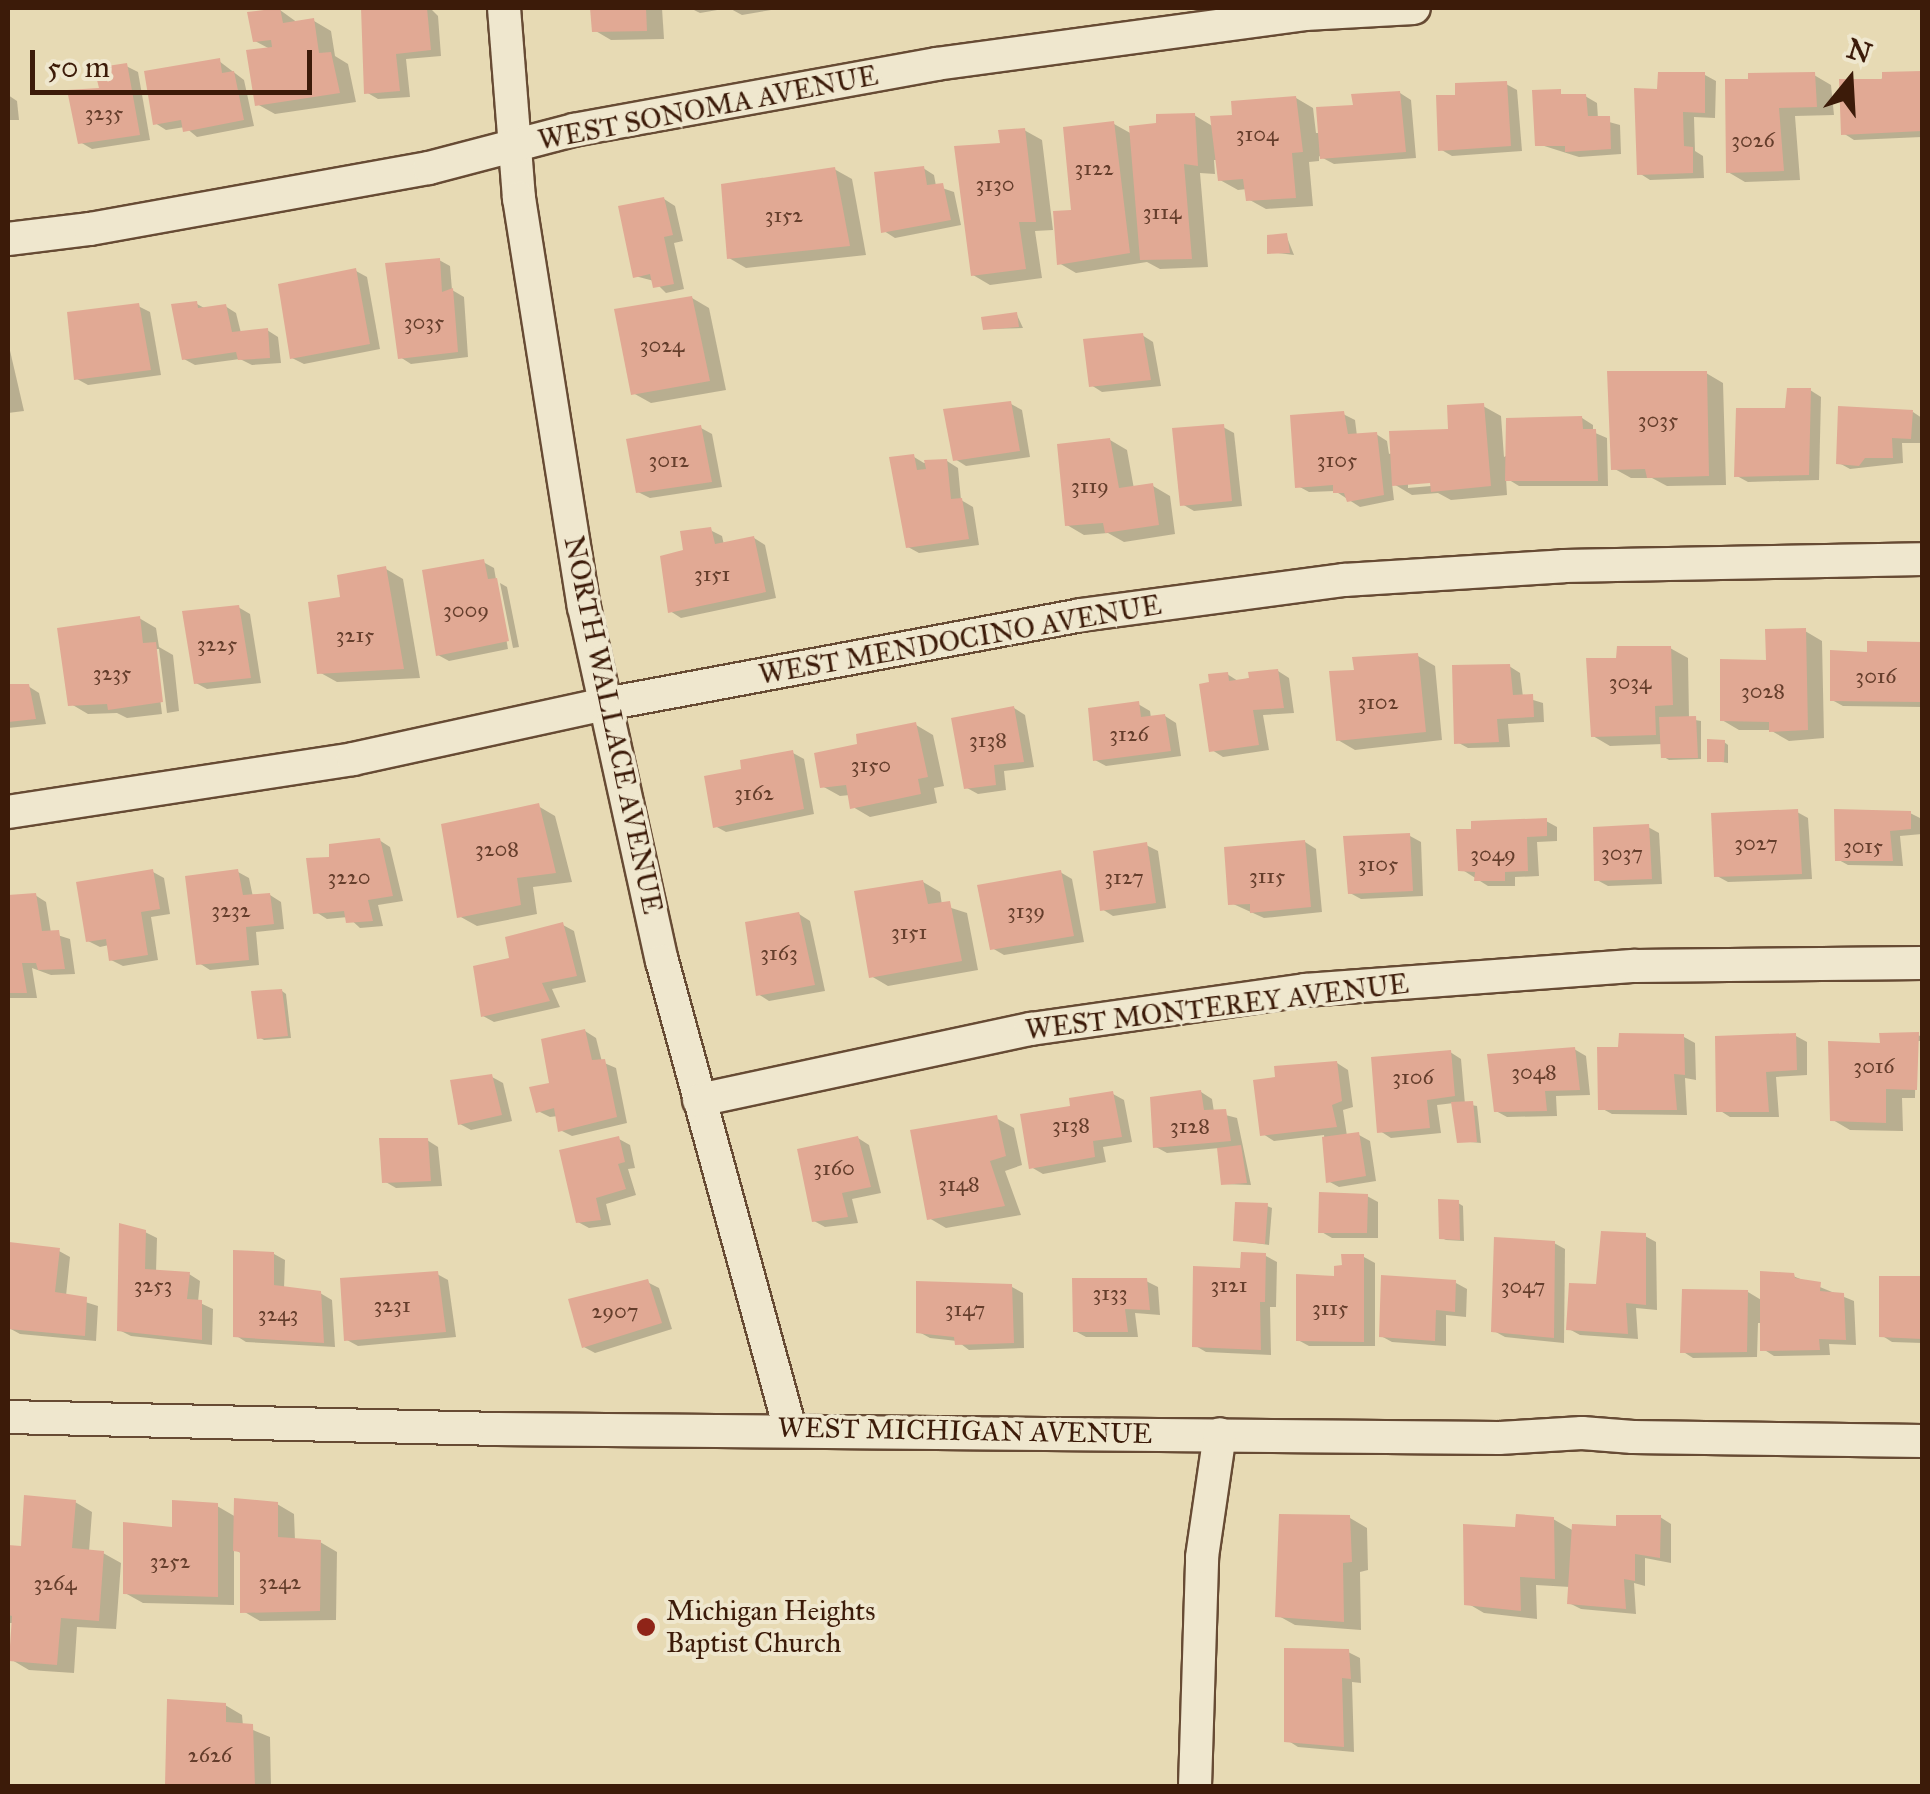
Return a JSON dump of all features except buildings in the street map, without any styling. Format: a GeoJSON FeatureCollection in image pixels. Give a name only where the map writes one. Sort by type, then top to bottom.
{"type":"FeatureCollection","features":[{"type":"Feature","properties":{"kind":"street","name":"NORTH WALLACE AVENUE"},"geometry":{"type":"LineString","coordinates":[[504,8],[519,198],[584,607],[662,961],[790,1428]]}},
{"type":"Feature","properties":{"kind":"street","name":"WEST SONOMA AVENUE"},"geometry":{"type":"LineString","coordinates":[[8,239],[90,229],[429,168],[574,130],[936,64],[1305,14],[1414,8]]}},
{"type":"Feature","properties":{"kind":"street","name":"WEST MENDOCINO AVENUE"},"geometry":{"type":"LineString","coordinates":[[8,812],[353,759],[606,704],[1081,615],[1344,580],[1564,566],[1922,559]]}},
{"type":"Feature","properties":{"kind":"street","name":"WEST MONTEREY AVENUE"},"geometry":{"type":"LineString","coordinates":[[699,1100],[1032,1029],[1304,990],[1634,966],[1922,963]]}},
{"type":"Feature","properties":{"kind":"street","name":"WEST MICHIGAN AVENUE"},"geometry":{"type":"LineString","coordinates":[[8,1417],[496,1429],[790,1428],[1499,1438],[1582,1432],[1633,1438],[1922,1441]]}},
{"type":"Feature","properties":{"kind":"street"},"geometry":{"type":"LineString","coordinates":[[1195,1786],[1200,1572],[1220,1434]]}},
{"type":"Feature","properties":{"kind":"place","name":"Michigan Heights Baptist Church"},"geometry":{"type":"Point","coordinates":[646,1627]}}]}
